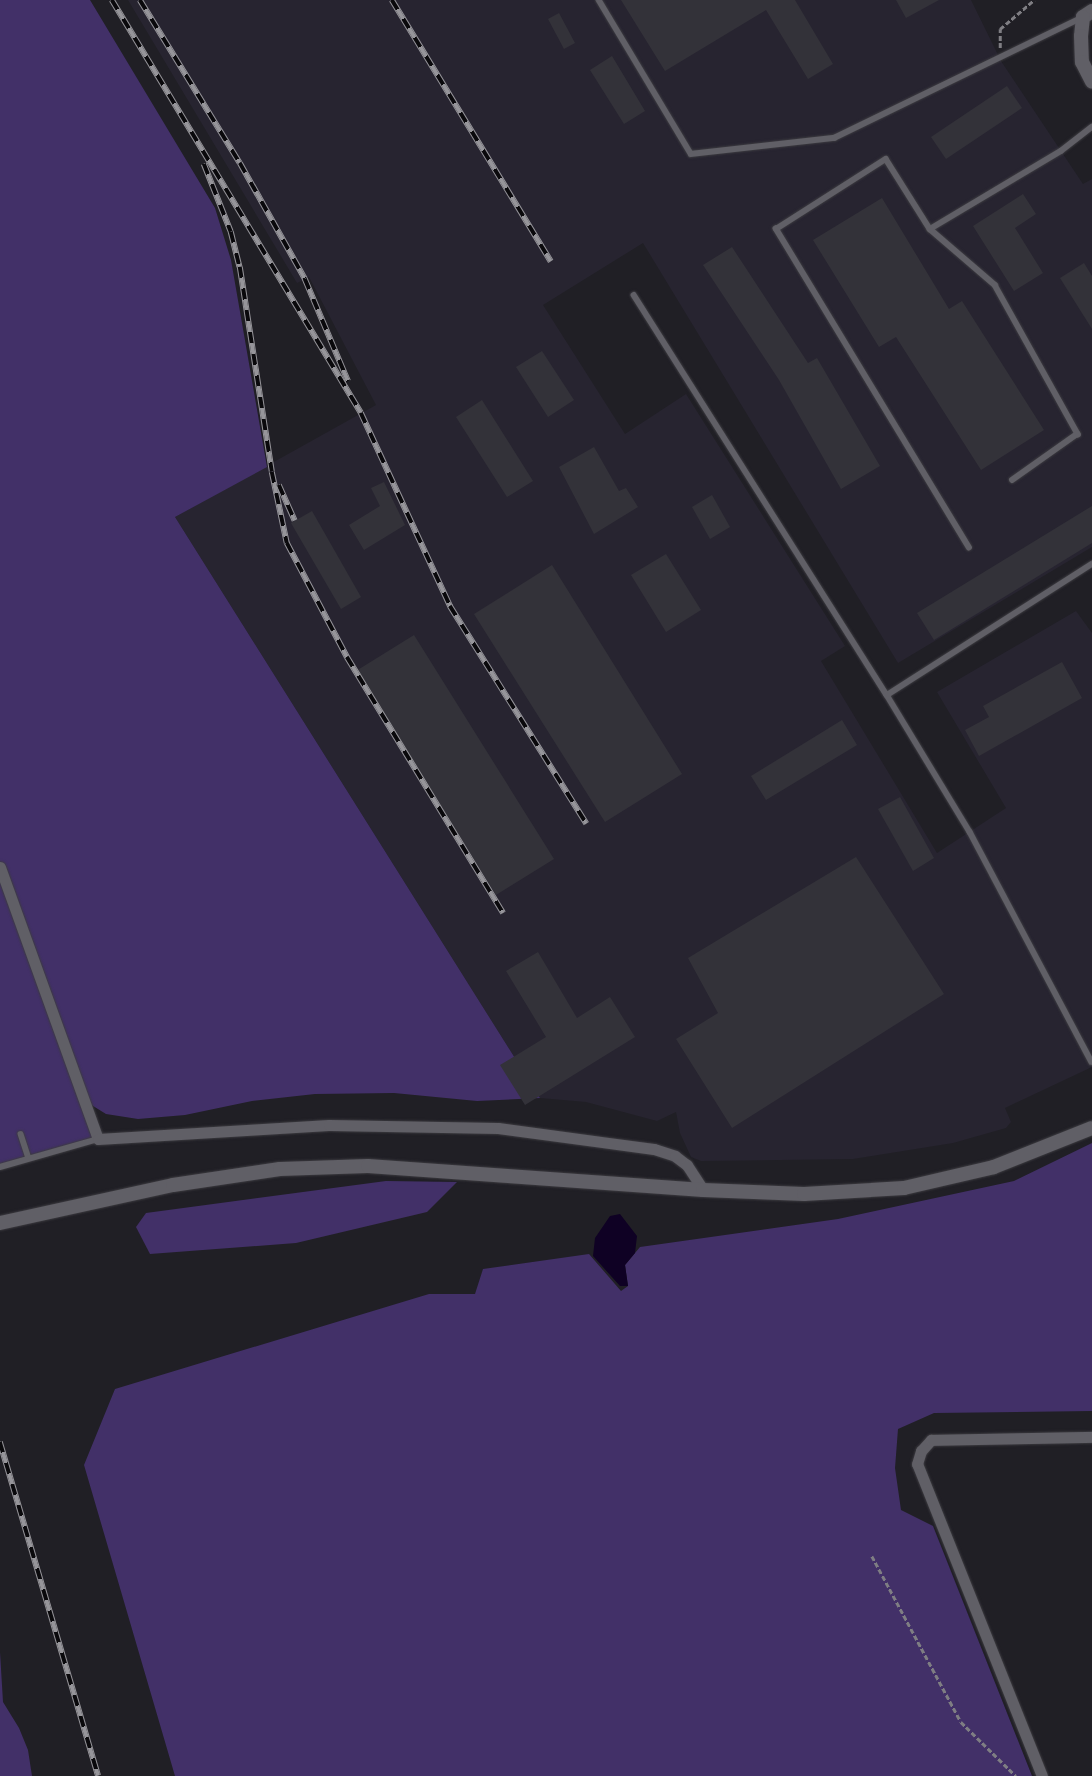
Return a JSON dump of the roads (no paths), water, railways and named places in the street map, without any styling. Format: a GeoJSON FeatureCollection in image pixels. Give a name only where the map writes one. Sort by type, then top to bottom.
{"type":"FeatureCollection","features":[{"type":"Feature","properties":{"kind":"street"},"geometry":{"type":"LineString","coordinates":[[1088,14],[1082,62],[1092,82]]}},
{"type":"Feature","properties":{"kind":"street"},"geometry":{"type":"LineString","coordinates":[[0,868],[98,1139],[329,1125],[498,1128],[654,1149],[675,1156],[687,1165],[703,1190]]}},
{"type":"Feature","properties":{"kind":"street"},"geometry":{"type":"LineString","coordinates":[[0,1222],[172,1185],[280,1170],[368,1166],[703,1190],[804,1194],[904,1188],[994,1167],[1092,1128]]}},
{"type":"Feature","properties":{"kind":"street"},"geometry":{"type":"LineString","coordinates":[[1042,1776],[918,1464],[921,1451],[931,1440],[1092,1437]]}},
{"type":"Feature","properties":{"kind":"lane"},"geometry":{"type":"LineString","coordinates":[[598,0],[691,154],[834,138],[1088,14]]}},
{"type":"Feature","properties":{"kind":"lane"},"geometry":{"type":"LineString","coordinates":[[930,230],[1061,151],[1092,127]]}},
{"type":"Feature","properties":{"kind":"lane"},"geometry":{"type":"LineString","coordinates":[[969,548],[776,229],[886,159],[930,230],[995,285],[1078,434],[1013,480]]}},
{"type":"Feature","properties":{"kind":"lane"},"geometry":{"type":"LineString","coordinates":[[634,295],[887,695],[970,832],[1092,1062]]}},
{"type":"Feature","properties":{"kind":"lane"},"geometry":{"type":"LineString","coordinates":[[887,695],[1092,564]]}},
{"type":"Feature","properties":{"kind":"lane"},"geometry":{"type":"LineString","coordinates":[[21,1134],[29,1158]]}},
{"type":"Feature","properties":{"kind":"lane"},"geometry":{"type":"LineString","coordinates":[[0,1167],[98,1139]]}},
{"type":"Feature","properties":{"kind":"railway"},"geometry":{"type":"LineString","coordinates":[[112,0],[361,413],[450,606],[587,824]]}},
{"type":"Feature","properties":{"kind":"railway"},"geometry":{"type":"LineString","coordinates":[[140,0],[240,163],[305,279],[348,381]]}},
{"type":"Feature","properties":{"kind":"railway"},"geometry":{"type":"LineString","coordinates":[[392,0],[551,261]]}},
{"type":"Feature","properties":{"kind":"railway"},"geometry":{"type":"LineString","coordinates":[[204,164],[231,232],[240,267],[272,472],[287,543],[347,657],[503,913]]}},
{"type":"Feature","properties":{"kind":"railway"},"geometry":{"type":"LineString","coordinates":[[279,485],[295,521]]}},
{"type":"Feature","properties":{"kind":"railway"},"geometry":{"type":"LineString","coordinates":[[0,1442],[98,1776]]}}]}
